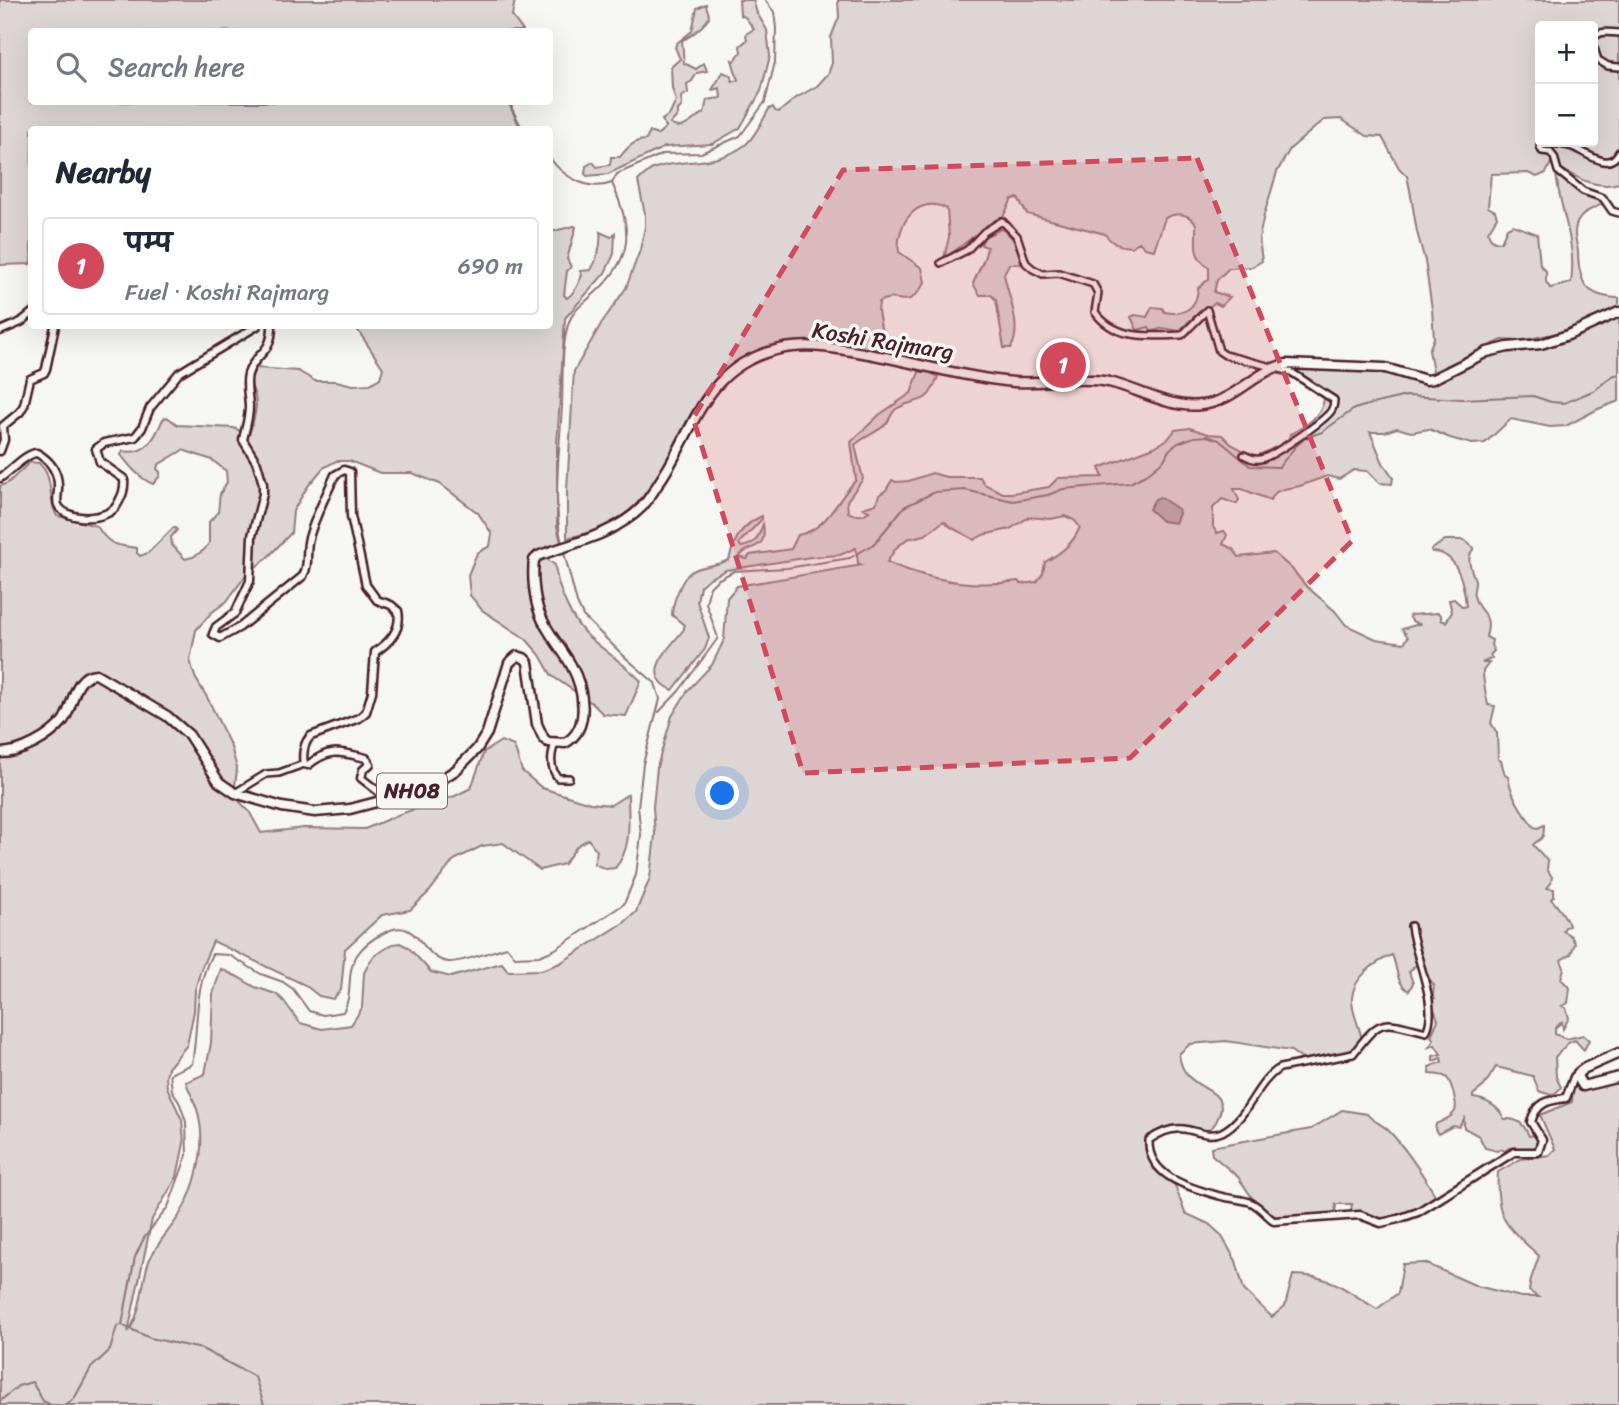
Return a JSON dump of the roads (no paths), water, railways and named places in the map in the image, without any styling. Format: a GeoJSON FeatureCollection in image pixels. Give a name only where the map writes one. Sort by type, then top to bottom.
{"type":"FeatureCollection","features":[{"type":"Feature","properties":{"kind":"main road","name":"Koshi Rajmarg"},"geometry":{"type":"LineString","coordinates":[[555,743],[565,743],[578,733],[582,713],[578,678],[545,627],[538,610],[533,564],[538,556],[623,523],[644,505],[664,475],[701,404],[717,383],[744,363],[779,349],[807,346],[859,352],[978,377],[1017,382],[1109,382],[1193,405],[1233,395],[1273,367],[1297,363],[1385,368],[1426,380],[1433,379],[1487,352],[1541,344],[1619,312]]}},
{"type":"Feature","properties":{"kind":"main road","name":"NH08"},"geometry":{"type":"LineString","coordinates":[[0,753],[13,753],[53,730],[67,715],[76,688],[87,676],[96,674],[167,716],[189,735],[219,782],[235,793],[282,807],[315,812],[350,809],[435,784],[456,770],[477,749],[487,733],[509,663],[513,657],[521,656],[528,662],[540,731],[544,739],[555,743]]}},
{"type":"Feature","properties":{"kind":"main road"},"geometry":{"type":"LineString","coordinates":[[1619,1053],[1585,1068],[1578,1073],[1578,1082],[1583,1086],[1619,1077]]}},
{"type":"Feature","properties":{"kind":"street"},"geometry":{"type":"LineString","coordinates":[[1598,34],[1605,31],[1619,33]]}},
{"type":"Feature","properties":{"kind":"street"},"geometry":{"type":"LineString","coordinates":[[1598,60],[1608,66],[1619,67]]}},
{"type":"Feature","properties":{"kind":"street"},"geometry":{"type":"LineString","coordinates":[[1619,152],[1616,158],[1611,160],[1592,159],[1572,146],[1541,144],[1540,147],[1554,157],[1558,171],[1583,191],[1603,198],[1612,211],[1619,213]]}},
{"type":"Feature","properties":{"kind":"street"},"geometry":{"type":"LineString","coordinates":[[941,263],[967,250],[984,232],[1002,221],[1017,236],[1026,263],[1033,269],[1043,274],[1059,273],[1093,284],[1098,292],[1095,312],[1101,321],[1114,330],[1125,335],[1182,335],[1207,310],[1219,351],[1225,355],[1291,372],[1334,400],[1332,410],[1324,419],[1282,449],[1264,459],[1255,460],[1244,455]]}},
{"type":"Feature","properties":{"kind":"street"},"geometry":{"type":"LineString","coordinates":[[0,331],[21,323],[28,317]]}},
{"type":"Feature","properties":{"kind":"street"},"geometry":{"type":"LineString","coordinates":[[0,451],[4,440],[3,426],[20,412],[30,379],[44,373],[46,369],[54,329]]}},
{"type":"Feature","properties":{"kind":"street"},"geometry":{"type":"LineString","coordinates":[[0,478],[15,469],[28,454],[37,453],[52,465],[57,474],[57,503],[65,513],[88,518],[101,517],[114,510],[124,494],[124,479],[100,462],[96,449],[100,444],[135,437],[150,408],[179,373],[252,329]]}},
{"type":"Feature","properties":{"kind":"street"},"geometry":{"type":"LineString","coordinates":[[272,329],[268,348],[250,369],[246,381],[249,406],[243,440],[257,463],[263,484],[252,536],[250,581],[235,613],[216,627],[212,635],[220,638],[240,627],[303,576],[308,564],[306,550],[310,535],[335,475],[344,470],[349,472],[351,478],[351,516],[366,585],[377,600],[398,611],[399,618],[398,627],[390,640],[375,652],[372,692],[366,712],[359,718],[311,736],[303,752],[304,764]]}},
{"type":"Feature","properties":{"kind":"street"},"geometry":{"type":"LineString","coordinates":[[555,743],[551,757],[555,775],[563,779],[569,778]]}},
{"type":"Feature","properties":{"kind":"street"},"geometry":{"type":"LineString","coordinates":[[235,793],[266,774],[308,765],[321,754],[345,753],[366,758],[370,764],[361,773],[361,778],[388,799]]}},
{"type":"Feature","properties":{"kind":"street"},"geometry":{"type":"LineString","coordinates":[[1411,926],[1431,1009],[1431,1024],[1426,1032],[1387,1023],[1371,1030],[1353,1054],[1280,1068],[1270,1074],[1238,1120],[1220,1133],[1206,1135],[1182,1128],[1162,1131],[1149,1139],[1148,1148],[1162,1174],[1219,1196],[1252,1203],[1274,1221],[1360,1215],[1381,1223],[1418,1212],[1514,1152],[1538,1152],[1542,1140],[1531,1122],[1534,1110],[1547,1100],[1566,1098],[1578,1073]]}},
{"type":"Feature","properties":{"kind":"waterway"},"geometry":{"type":"LineString","coordinates":[[553,162],[577,181],[594,186],[603,185],[612,183],[617,174],[663,154],[701,153],[740,136],[765,102],[775,62],[774,12],[765,0]]}},
{"type":"Feature","properties":{"kind":"waterway"},"geometry":{"type":"LineString","coordinates":[[511,105],[521,126]]}},
{"type":"Feature","properties":{"kind":"waterway"},"geometry":{"type":"LineString","coordinates":[[562,544],[557,492],[564,344],[572,315],[608,280],[623,255],[626,229],[612,183]]}},
{"type":"Feature","properties":{"kind":"waterway"},"geometry":{"type":"LineString","coordinates":[[659,712],[679,691],[718,638],[706,603],[710,587],[717,580],[734,571],[787,568],[850,558],[874,544],[904,507],[935,492],[965,490],[1013,501],[1048,495],[1063,489],[1130,483],[1164,460],[1169,450],[1178,443],[1207,436],[1219,440],[1250,466],[1279,467],[1305,438],[1322,432],[1354,409],[1368,405],[1406,396],[1462,399],[1533,396],[1564,403],[1595,390],[1612,376],[1619,374]]}},
{"type":"Feature","properties":{"kind":"waterway"},"geometry":{"type":"LineString","coordinates":[[66,1405],[74,1399],[91,1368],[110,1350],[117,1326],[122,1325],[135,1257],[144,1238],[168,1207],[187,1155],[186,1122],[172,1090],[170,1074],[192,1064],[199,995],[212,954],[229,955],[261,974],[283,982],[293,989],[309,1011],[323,1015],[343,1012],[348,998],[351,969],[357,955],[371,940],[394,929],[404,929],[412,933],[432,954],[449,962],[507,947],[515,957],[539,956],[554,950],[624,904],[636,875],[641,835],[638,807],[643,764],[660,699],[655,683],[583,616],[563,549]]}},
{"type":"Feature","properties":{"kind":"waterway"},"geometry":{"type":"LineString","coordinates":[[122,1325],[150,1338],[202,1349],[255,1377],[264,1405]]}},
{"type":"Feature","properties":{"kind":"waterway"},"geometry":{"type":"LineString","coordinates":[[0,1401],[18,1386],[32,1382],[43,1401],[51,1405]]}},
{"type":"Feature","properties":{"kind":"place","name":"पम्प"},"geometry":{"type":"Point","coordinates":[1063,365]}}]}
